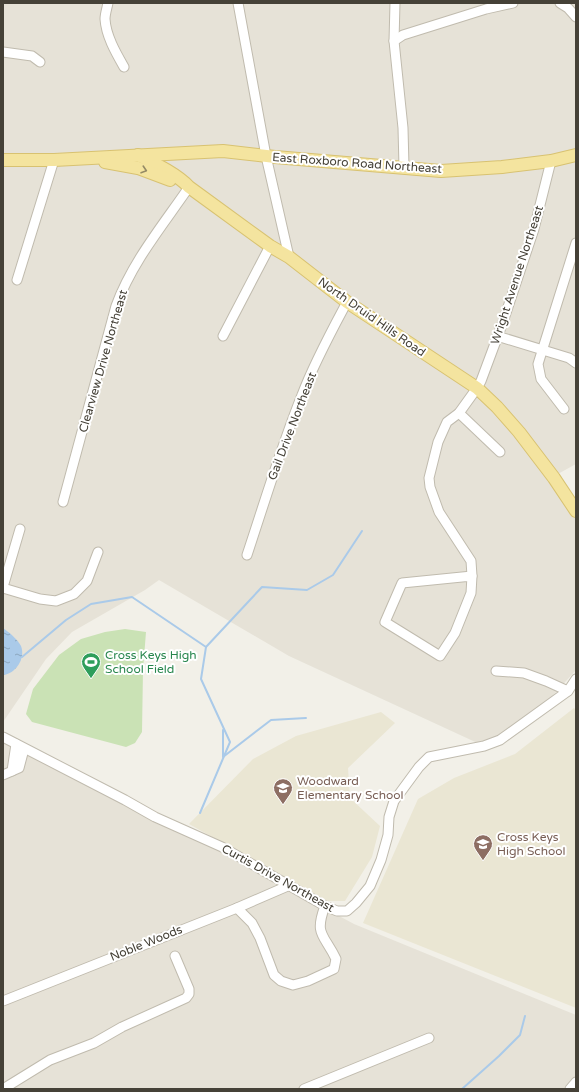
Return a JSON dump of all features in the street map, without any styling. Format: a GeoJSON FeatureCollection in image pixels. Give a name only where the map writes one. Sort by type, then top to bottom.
{"type":"FeatureCollection","features":[{"type":"Feature","properties":{"kind":"main road","name":"East Roxboro Road Northeast"},"geometry":{"type":"LineString","coordinates":[[78,158],[223,151],[441,171],[502,167],[551,161],[576,155]]}},
{"type":"Feature","properties":{"kind":"main road","name":"North Druid Hills Road"},"geometry":{"type":"LineString","coordinates":[[137,155],[159,166],[184,182],[347,302],[477,388],[497,407],[519,432],[554,478],[576,511]]}},
{"type":"Feature","properties":{"kind":"main road"},"geometry":{"type":"LineString","coordinates":[[3,160],[54,160],[78,158],[124,164],[168,179],[181,187],[189,187]]}},
{"type":"Feature","properties":{"kind":"street"},"geometry":{"type":"LineString","coordinates":[[108,3],[105,19],[109,37],[116,54],[124,67]]}},
{"type":"Feature","properties":{"kind":"street"},"geometry":{"type":"LineString","coordinates":[[238,3],[266,156],[289,258]]}},
{"type":"Feature","properties":{"kind":"street"},"geometry":{"type":"LineString","coordinates":[[395,3],[394,41],[403,128],[404,167]]}},
{"type":"Feature","properties":{"kind":"street"},"geometry":{"type":"LineString","coordinates":[[394,41],[403,35],[486,9],[514,3]]}},
{"type":"Feature","properties":{"kind":"street"},"geometry":{"type":"LineString","coordinates":[[560,3],[568,8],[576,17]]}},
{"type":"Feature","properties":{"kind":"street"},"geometry":{"type":"LineString","coordinates":[[3,52],[32,56],[40,62]]}},
{"type":"Feature","properties":{"kind":"street"},"geometry":{"type":"LineString","coordinates":[[17,280],[54,160]]}},
{"type":"Feature","properties":{"kind":"street","name":"Wright Avenue Northeast"},"geometry":{"type":"LineString","coordinates":[[472,576],[402,583],[385,622],[440,656],[455,633],[472,593],[472,576],[471,561],[439,512],[430,487],[429,478],[438,442],[447,422],[459,413],[477,388],[534,230],[551,161]]}},
{"type":"Feature","properties":{"kind":"street","name":"Clearview Drive Northeast"},"geometry":{"type":"LineString","coordinates":[[63,502],[116,306],[122,290],[132,270],[189,187]]}},
{"type":"Feature","properties":{"kind":"street"},"geometry":{"type":"LineString","coordinates":[[564,409],[541,379],[538,364],[576,243]]}},
{"type":"Feature","properties":{"kind":"street"},"geometry":{"type":"LineString","coordinates":[[223,336],[270,246]]}},
{"type":"Feature","properties":{"kind":"street","name":"Gail Drive Northeast"},"geometry":{"type":"LineString","coordinates":[[247,555],[284,442],[302,394],[330,334],[347,302]]}},
{"type":"Feature","properties":{"kind":"street"},"geometry":{"type":"LineString","coordinates":[[497,336],[569,358],[576,363]]}},
{"type":"Feature","properties":{"kind":"street"},"geometry":{"type":"LineString","coordinates":[[459,413],[500,452]]}},
{"type":"Feature","properties":{"kind":"street"},"geometry":{"type":"LineString","coordinates":[[20,529],[3,587],[40,599],[56,601],[74,594],[87,581],[98,552]]}},
{"type":"Feature","properties":{"kind":"street"},"geometry":{"type":"LineString","coordinates":[[496,671],[524,673],[568,691]]}},
{"type":"Feature","properties":{"kind":"street","name":"Curtis Drive Northeast"},"geometry":{"type":"LineString","coordinates":[[3,737],[155,817],[222,847],[325,906],[337,911],[347,910],[356,903],[370,886],[381,860],[388,835],[389,817],[394,801],[414,773],[429,757],[484,746],[500,740],[568,691],[576,679]]}},
{"type":"Feature","properties":{"kind":"street"},"geometry":{"type":"LineString","coordinates":[[3,775],[15,770],[20,746]]}},
{"type":"Feature","properties":{"kind":"street","name":"Noble Woods"},"geometry":{"type":"LineString","coordinates":[[3,1001],[237,908],[290,885]]}},
{"type":"Feature","properties":{"kind":"street"},"geometry":{"type":"LineString","coordinates":[[237,908],[252,923],[260,938],[274,976],[281,981],[293,985],[308,982],[334,969],[336,959],[319,929],[325,906]]}},
{"type":"Feature","properties":{"kind":"street"},"geometry":{"type":"LineString","coordinates":[[3,1089],[50,1060],[94,1043],[122,1027],[186,998],[189,994],[189,989],[175,956]]}},
{"type":"Feature","properties":{"kind":"street"},"geometry":{"type":"LineString","coordinates":[[304,1089],[430,1038]]}},
{"type":"Feature","properties":{"kind":"street"},"geometry":{"type":"LineString","coordinates":[[570,1089],[576,1082]]}},
{"type":"Feature","properties":{"kind":"shaded area"},"geometry":{"type":"Polygon","coordinates":[[[3,3],[576,3],[576,464],[556,475],[576,511],[576,670],[547,702],[484,746],[289,656],[159,580],[145,590],[72,632],[46,659],[3,722],[3,3]]]}},
{"type":"Feature","properties":{"kind":"shaded area","name":"Cross Keys High School"},"geometry":{"type":"Polygon","coordinates":[[[574,708],[576,710],[576,1008],[363,923],[418,799],[454,778],[515,754],[574,708]]]}},
{"type":"Feature","properties":{"kind":"shaded area","name":"Woodward Elementary School"},"geometry":{"type":"Polygon","coordinates":[[[381,712],[395,723],[348,768],[350,798],[380,826],[372,857],[345,901],[327,901],[189,824],[253,759],[296,736],[381,712]]]}},
{"type":"Feature","properties":{"kind":"shaded area"},"geometry":{"type":"Polygon","coordinates":[[[3,738],[108,787],[224,854],[354,924],[576,1015],[576,1089],[3,1089],[3,738]]]}},
{"type":"Feature","properties":{"kind":"green space","name":"Cross Keys High School Field"},"geometry":{"type":"Polygon","coordinates":[[[125,629],[146,632],[143,670],[142,732],[135,743],[126,747],[32,722],[26,714],[33,689],[59,655],[81,639],[105,632],[125,629]]]}},
{"type":"Feature","properties":{"kind":"water"},"geometry":{"type":"Polygon","coordinates":[[[3,628],[18,641],[21,646],[22,656],[21,661],[12,672],[3,675],[3,628]]]}},
{"type":"Feature","properties":{"kind":"waterway"},"geometry":{"type":"LineString","coordinates":[[206,647],[262,587],[307,590],[333,575],[362,531]]}},
{"type":"Feature","properties":{"kind":"waterway"},"geometry":{"type":"LineString","coordinates":[[22,657],[66,620],[91,604],[132,597],[206,647],[201,679],[230,742],[200,813]]}},
{"type":"Feature","properties":{"kind":"waterway"},"geometry":{"type":"LineString","coordinates":[[223,730],[223,757],[271,720],[306,718]]}},
{"type":"Feature","properties":{"kind":"waterway"},"geometry":{"type":"LineString","coordinates":[[462,1089],[520,1035],[525,1016]]}},
{"type":"Feature","properties":{"kind":"place","name":"Cross Keys High School Field"},"geometry":{"type":"Point","coordinates":[91,679]}},
{"type":"Feature","properties":{"kind":"place","name":"Woodward Elementary School"},"geometry":{"type":"Point","coordinates":[283,805]}},
{"type":"Feature","properties":{"kind":"place","name":"Cross Keys High School"},"geometry":{"type":"Point","coordinates":[483,861]}}]}
